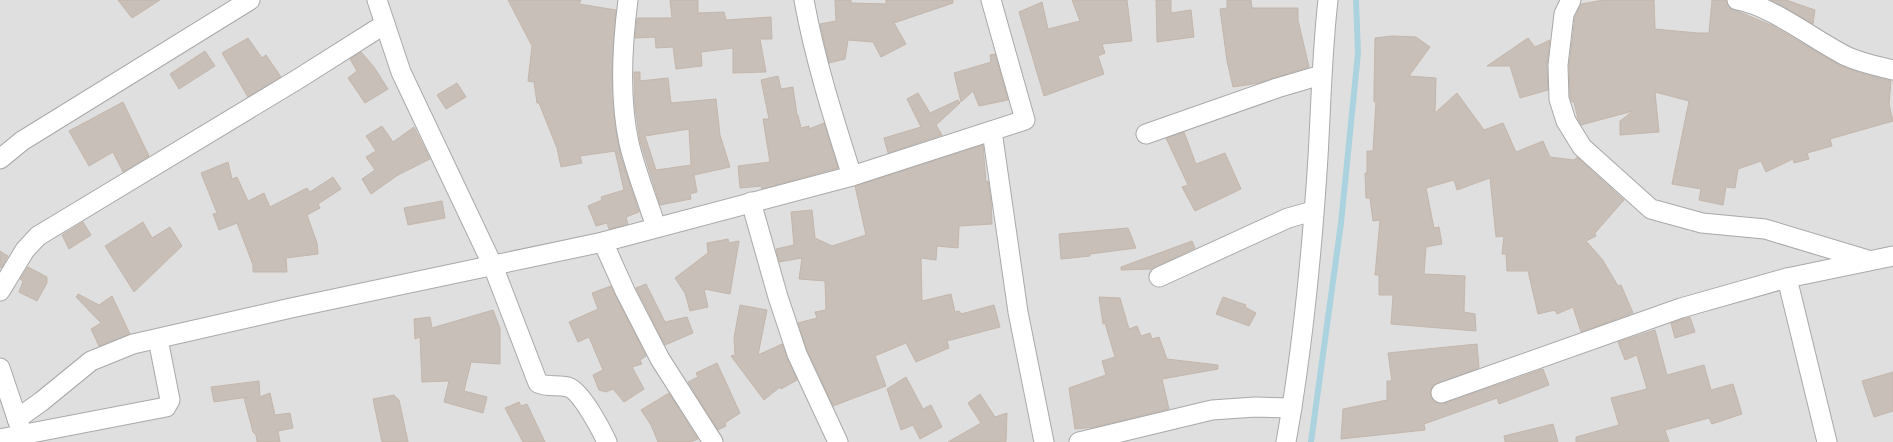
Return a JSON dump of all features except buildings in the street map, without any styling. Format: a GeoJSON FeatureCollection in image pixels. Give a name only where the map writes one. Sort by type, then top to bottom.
{"type":"FeatureCollection","features":[{"type":"Feature","properties":{"kind":"street"},"geometry":{"type":"LineString","coordinates":[[0,159],[22,141],[250,0]]}},
{"type":"Feature","properties":{"kind":"street"},"geometry":{"type":"LineString","coordinates":[[377,0],[401,72],[493,266],[538,383],[548,387],[568,387],[576,392],[595,418],[607,442]]}},
{"type":"Feature","properties":{"kind":"street"},"geometry":{"type":"LineString","coordinates":[[628,0],[623,39],[625,116],[634,160],[656,227]]}},
{"type":"Feature","properties":{"kind":"street"},"geometry":{"type":"LineString","coordinates":[[804,0],[812,46],[852,176]]}},
{"type":"Feature","properties":{"kind":"street"},"geometry":{"type":"LineString","coordinates":[[0,438],[20,426],[42,401],[90,361],[133,344],[291,308],[603,242],[852,176],[1025,120],[991,0]]}},
{"type":"Feature","properties":{"kind":"street"},"geometry":{"type":"LineString","coordinates":[[1286,442],[1292,408],[1303,318],[1313,211],[1321,75],[1328,0]]}},
{"type":"Feature","properties":{"kind":"street"},"geometry":{"type":"LineString","coordinates":[[1571,0],[1564,14],[1558,65],[1559,99],[1566,121],[1582,147],[1651,209],[1702,223],[1765,229],[1869,261]]}},
{"type":"Feature","properties":{"kind":"street"},"geometry":{"type":"LineString","coordinates":[[1737,0],[1772,13],[1846,56],[1866,64],[1893,70]]}},
{"type":"Feature","properties":{"kind":"street"},"geometry":{"type":"LineString","coordinates":[[0,291],[6,265],[38,236],[298,79],[385,24]]}},
{"type":"Feature","properties":{"kind":"street"},"geometry":{"type":"LineString","coordinates":[[1146,134],[1277,88],[1321,75]]}},
{"type":"Feature","properties":{"kind":"street"},"geometry":{"type":"LineString","coordinates":[[992,131],[1018,312],[1044,442]]}},
{"type":"Feature","properties":{"kind":"street"},"geometry":{"type":"LineString","coordinates":[[751,202],[778,297],[797,354],[838,442]]}},
{"type":"Feature","properties":{"kind":"street"},"geometry":{"type":"LineString","coordinates":[[1158,277],[1288,218],[1313,211]]}},
{"type":"Feature","properties":{"kind":"street"},"geometry":{"type":"LineString","coordinates":[[603,242],[625,291],[660,359],[713,442]]}},
{"type":"Feature","properties":{"kind":"street"},"geometry":{"type":"LineString","coordinates":[[1441,393],[1681,308],[1787,278],[1893,256]]}},
{"type":"Feature","properties":{"kind":"street"},"geometry":{"type":"LineString","coordinates":[[1787,278],[1827,442]]}},
{"type":"Feature","properties":{"kind":"street"},"geometry":{"type":"LineString","coordinates":[[20,426],[166,407],[170,400],[158,339]]}},
{"type":"Feature","properties":{"kind":"street"},"geometry":{"type":"LineString","coordinates":[[0,368],[20,426]]}},
{"type":"Feature","properties":{"kind":"street"},"geometry":{"type":"LineString","coordinates":[[1079,442],[1212,410],[1255,407],[1292,408]]}},
{"type":"Feature","properties":{"kind":"shaded area"},"geometry":{"type":"Polygon","coordinates":[[[0,0],[1893,0],[1893,442],[0,442],[0,0]]]}},
{"type":"Feature","properties":{"kind":"waterway"},"geometry":{"type":"LineString","coordinates":[[1311,442],[1341,223],[1358,53],[1356,0]]}}]}
